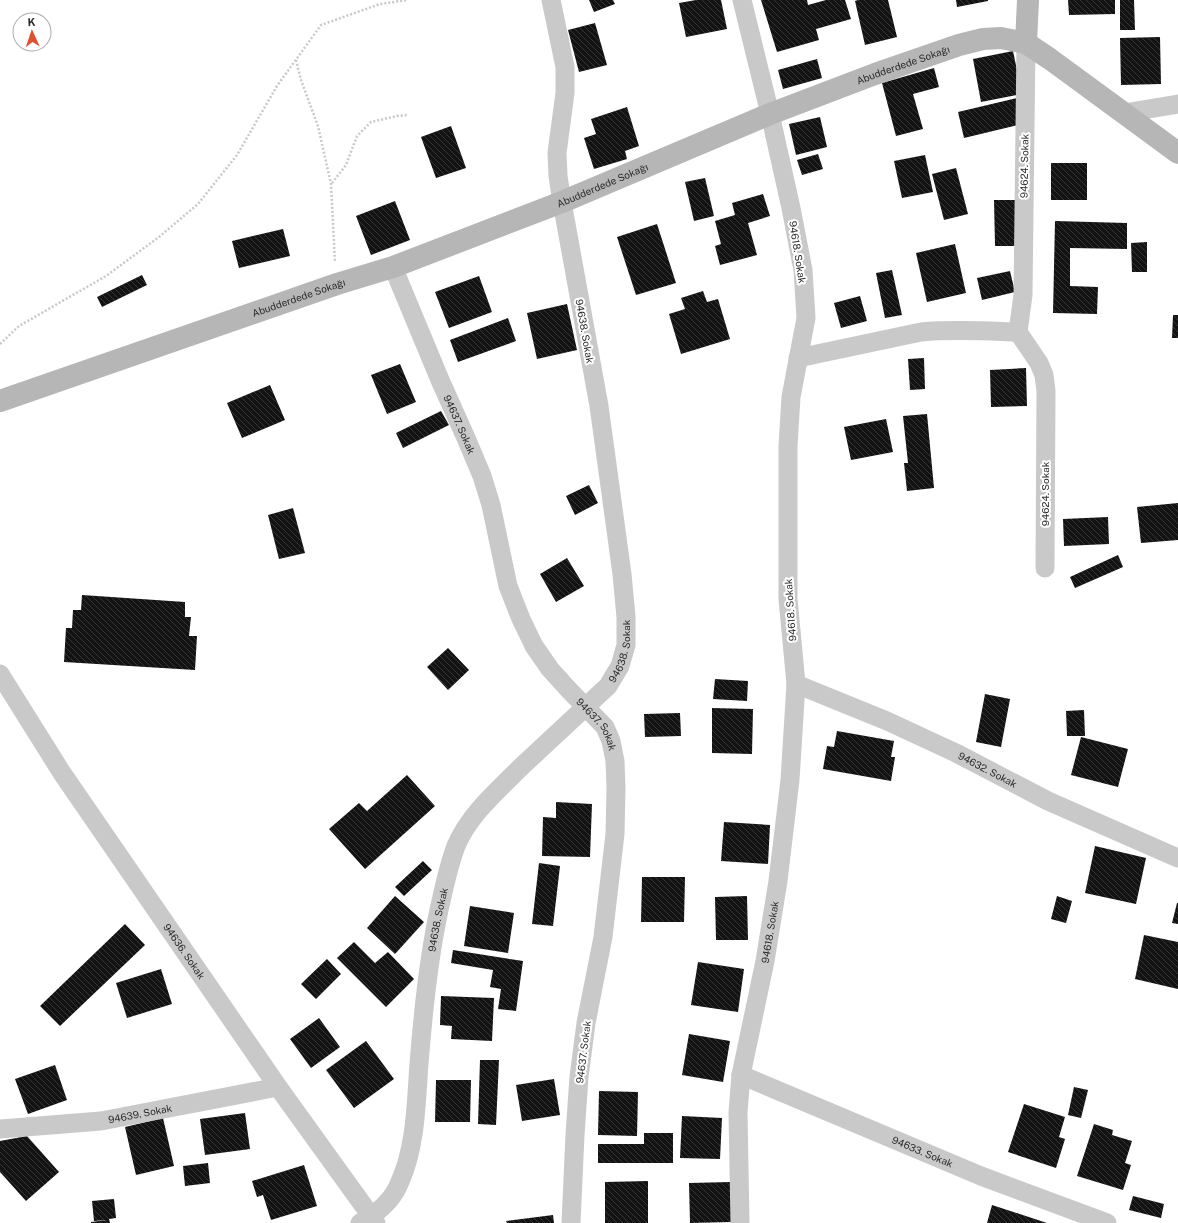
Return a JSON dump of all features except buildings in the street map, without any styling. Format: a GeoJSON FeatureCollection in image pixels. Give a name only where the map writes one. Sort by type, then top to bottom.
{"type":"FeatureCollection","features":[{"type":"Feature","properties":{"kind":"street","name":"94638. Sokak"},"geometry":{"type":"LineString","coordinates":[[369,1221],[399,1186],[412,1141],[424,998],[432,941],[446,877],[457,845],[469,824],[491,797],[608,686],[620,666],[626,645],[626,617],[622,574],[599,406],[558,176],[557,153],[565,93],[565,67],[551,0]]}},
{"type":"Feature","properties":{"kind":"street","name":"94618. Sokak"},"geometry":{"type":"LineString","coordinates":[[740,1223],[738,1112],[741,1075],[765,961],[778,881],[790,780],[796,684],[788,599],[788,446],[791,397],[806,318],[803,270],[791,208],[742,0]]}},
{"type":"Feature","properties":{"kind":"street","name":"94624. Sokak"},"geometry":{"type":"LineString","coordinates":[[1028,0],[1026,43],[1023,295],[1018,332],[1039,363],[1044,375],[1046,391],[1045,568]]}},
{"type":"Feature","properties":{"kind":"street","name":"Abudderdede Sokağı"},"geometry":{"type":"LineString","coordinates":[[0,401],[337,284],[393,267],[562,202],[770,114],[875,74],[959,45],[983,39],[1001,38],[1026,43],[1178,153]]}},
{"type":"Feature","properties":{"kind":"street"},"geometry":{"type":"LineString","coordinates":[[1124,113],[1178,104]]}},
{"type":"Feature","properties":{"kind":"street","name":"94637. Sokak"},"geometry":{"type":"LineString","coordinates":[[393,267],[482,476],[492,505],[508,586],[520,620],[534,646],[550,669],[605,727],[611,741],[615,767],[616,788],[615,834],[603,937],[586,1023],[580,1077],[574,1135],[572,1223]]}},
{"type":"Feature","properties":{"kind":"street"},"geometry":{"type":"LineString","coordinates":[[798,358],[921,332],[963,330],[1018,332]]}},
{"type":"Feature","properties":{"kind":"street","name":"94636. Sokak"},"geometry":{"type":"LineString","coordinates":[[0,674],[62,772],[369,1221]]}},
{"type":"Feature","properties":{"kind":"street","name":"94632. Sokak"},"geometry":{"type":"LineString","coordinates":[[796,684],[886,721],[956,753],[1048,801],[1178,858]]}},
{"type":"Feature","properties":{"kind":"street","name":"94633. Sokak"},"geometry":{"type":"LineString","coordinates":[[741,1075],[981,1176],[1107,1223]]}},
{"type":"Feature","properties":{"kind":"street","name":"94639. Sokak"},"geometry":{"type":"LineString","coordinates":[[0,1128],[101,1121],[278,1087]]}},
{"type":"Feature","properties":{"kind":"path"},"geometry":{"type":"LineString","coordinates":[[0,344],[19,326],[106,276],[158,237],[198,204],[237,155],[277,86],[321,25],[380,4],[407,0]]}},
{"type":"Feature","properties":{"kind":"path"},"geometry":{"type":"LineString","coordinates":[[296,60],[301,80],[318,126],[331,184],[332,224],[337,284]]}},
{"type":"Feature","properties":{"kind":"path"},"geometry":{"type":"LineString","coordinates":[[331,184],[346,165],[357,136],[371,122],[407,115]]}}]}
